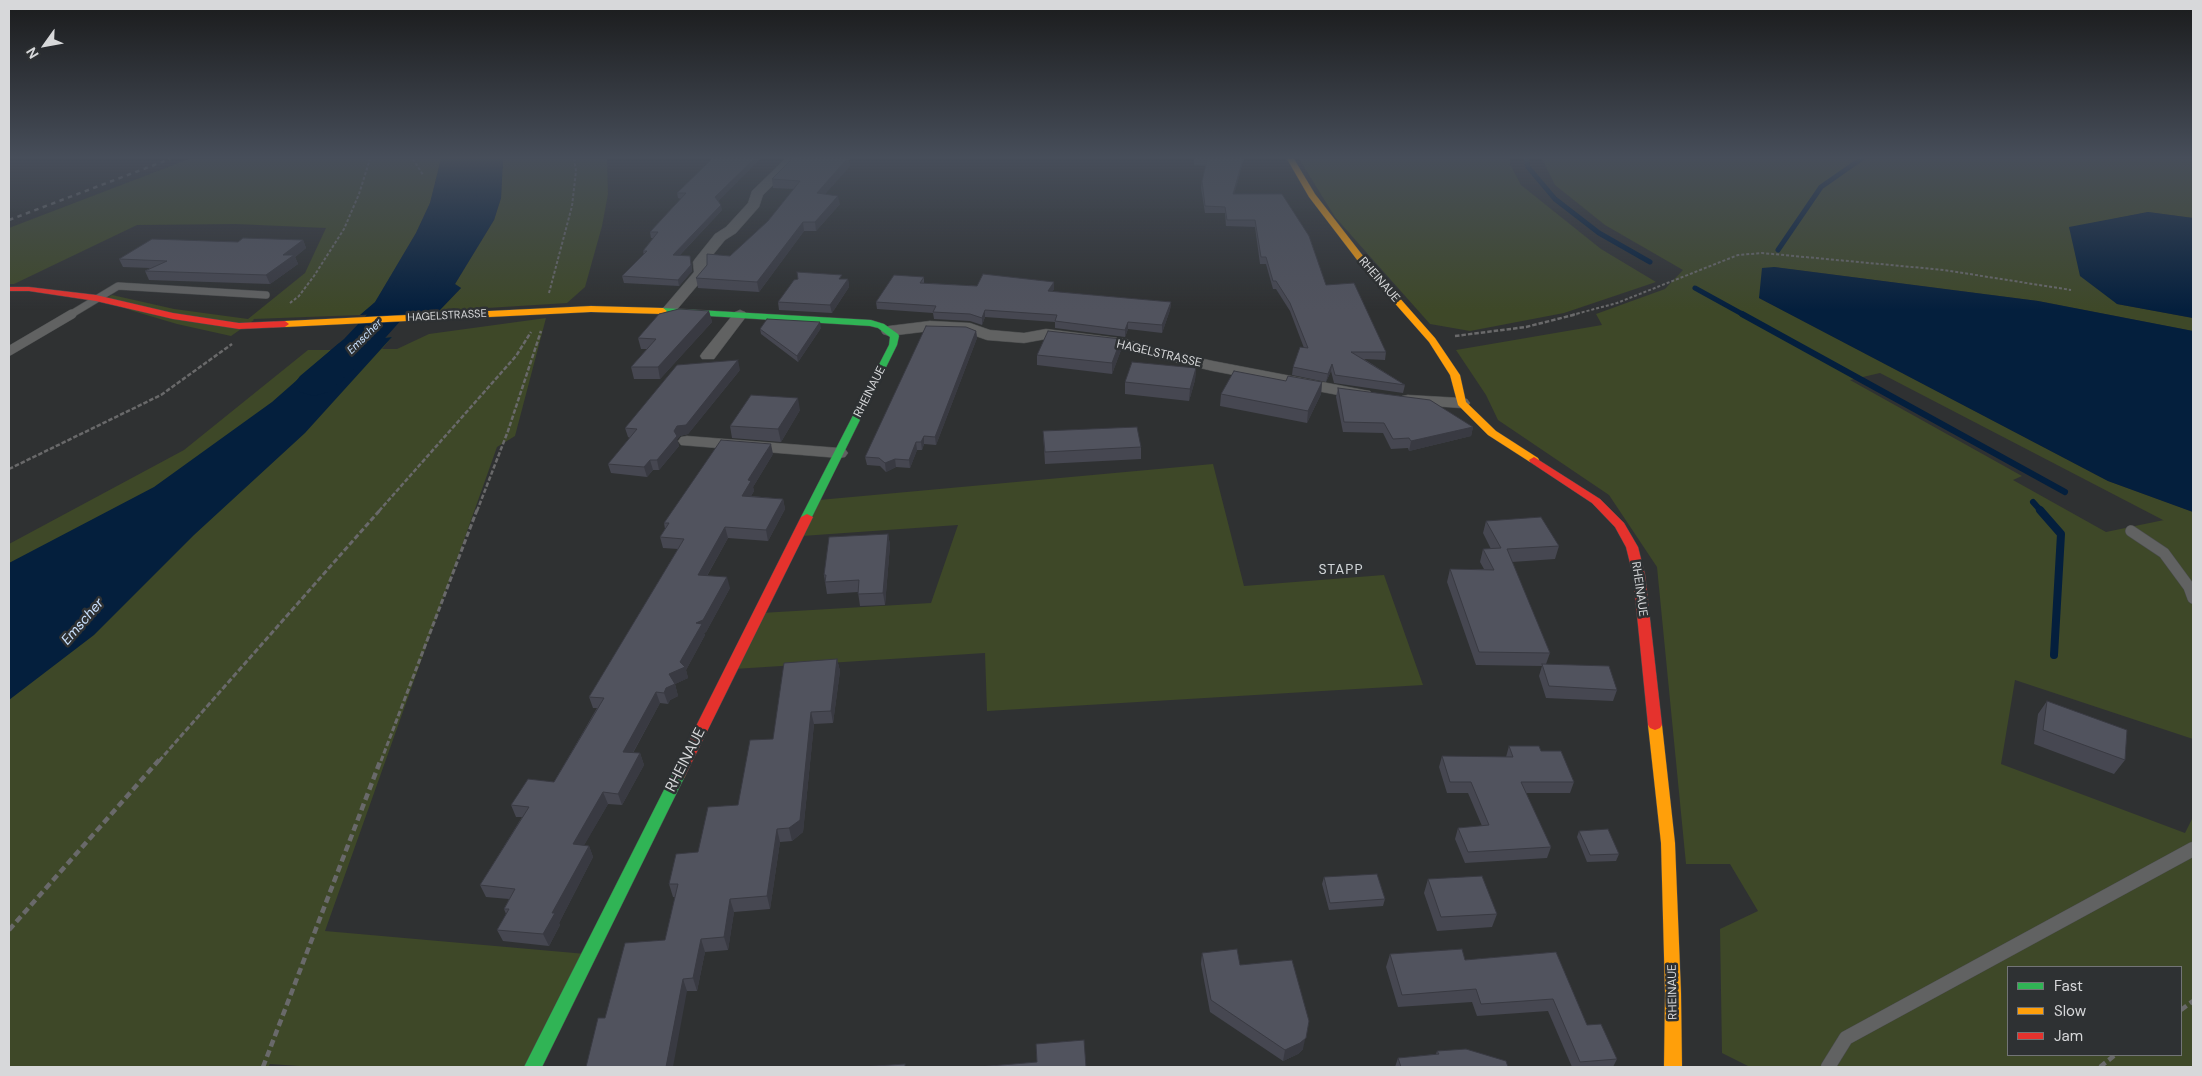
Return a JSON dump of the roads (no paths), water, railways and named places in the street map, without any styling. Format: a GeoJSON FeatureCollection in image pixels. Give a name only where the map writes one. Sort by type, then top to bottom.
{"type":"FeatureCollection","features":[{"type":"Feature","properties":{"kind":"street"},"geometry":{"type":"LineString","coordinates":[[668,310],[701,273],[700,262],[720,237],[731,230],[749,209]]}},
{"type":"Feature","properties":{"kind":"street","name":"RHEINAUE"},"geometry":{"type":"LineString","coordinates":[[1323,209],[1364,263],[1432,340],[1455,375],[1461,403],[1492,433],[1596,501],[1620,525],[1632,547],[1639,575],[1668,843],[1673,993],[1673,1067]]}},
{"type":"Feature","properties":{"kind":"street","name":"HAGELSTRASSE"},"geometry":{"type":"LineString","coordinates":[[9,289],[29,289],[96,298],[215,324],[257,326],[591,309],[668,310],[871,323],[890,331],[930,326],[970,328],[987,335],[1024,338],[1046,334],[1126,344],[1141,350],[1213,366],[1376,397]]}},
{"type":"Feature","properties":{"kind":"street"},"geometry":{"type":"LineString","coordinates":[[708,356],[740,315]]}},
{"type":"Feature","properties":{"kind":"street","name":"RHEINAUE"},"geometry":{"type":"LineString","coordinates":[[533,1067],[893,345],[894,336],[890,331]]}},
{"type":"Feature","properties":{"kind":"street"},"geometry":{"type":"LineString","coordinates":[[1393,399],[1461,403]]}},
{"type":"Feature","properties":{"kind":"street"},"geometry":{"type":"LineString","coordinates":[[687,442],[839,453]]}},
{"type":"Feature","properties":{"kind":"lane"},"geometry":{"type":"LineString","coordinates":[[9,351],[118,286],[266,295]]}},
{"type":"Feature","properties":{"kind":"lane"},"geometry":{"type":"LineString","coordinates":[[2131,531],[2164,553],[2189,587],[2193,598]]}},
{"type":"Feature","properties":{"kind":"lane"},"geometry":{"type":"LineString","coordinates":[[1828,1067],[1846,1038],[2193,849]]}},
{"type":"Feature","properties":{"kind":"water"},"geometry":{"type":"Polygon","coordinates":[[[427,209],[497,209],[494,220],[455,284],[461,288],[439,311],[360,315],[375,302],[416,233],[427,209]]]}},
{"type":"Feature","properties":{"kind":"water"},"geometry":{"type":"Polygon","coordinates":[[[2148,212],[2193,218],[2193,318],[2117,304],[2080,276],[2069,227],[2148,212]]]}},
{"type":"Feature","properties":{"kind":"water"},"geometry":{"type":"Polygon","coordinates":[[[1774,267],[2038,301],[2193,331],[2193,512],[2108,481],[1759,298],[1762,268],[1774,267]]]}},
{"type":"Feature","properties":{"kind":"water"},"geometry":{"type":"Polygon","coordinates":[[[392,337],[305,433],[194,535],[94,635],[9,700],[9,563],[154,487],[272,402],[339,343],[392,337]]]}},
{"type":"Feature","properties":{"kind":"waterway","name":"Emscher"},"geometry":{"type":"LineString","coordinates":[[314,384],[357,347],[409,291],[454,209]]}},
{"type":"Feature","properties":{"kind":"waterway"},"geometry":{"type":"LineString","coordinates":[[1568,209],[1599,233],[1650,262]]}},
{"type":"Feature","properties":{"kind":"waterway"},"geometry":{"type":"LineString","coordinates":[[1778,250],[1806,209]]}},
{"type":"Feature","properties":{"kind":"waterway"},"geometry":{"type":"LineString","coordinates":[[1695,288],[1744,315]]}},
{"type":"Feature","properties":{"kind":"waterway"},"geometry":{"type":"LineString","coordinates":[[1742,314],[2065,492]]}},
{"type":"Feature","properties":{"kind":"waterway"},"geometry":{"type":"LineString","coordinates":[[2033,502],[2041,511]]}},
{"type":"Feature","properties":{"kind":"waterway"},"geometry":{"type":"LineString","coordinates":[[2040,510],[2061,534],[2054,655]]}},
{"type":"Feature","properties":{"kind":"railway"},"geometry":{"type":"LineString","coordinates":[[9,220],[37,209]]}},
{"type":"Feature","properties":{"kind":"district","name":"STAPP"},"geometry":{"type":"Point","coordinates":[1341,570]}}]}
